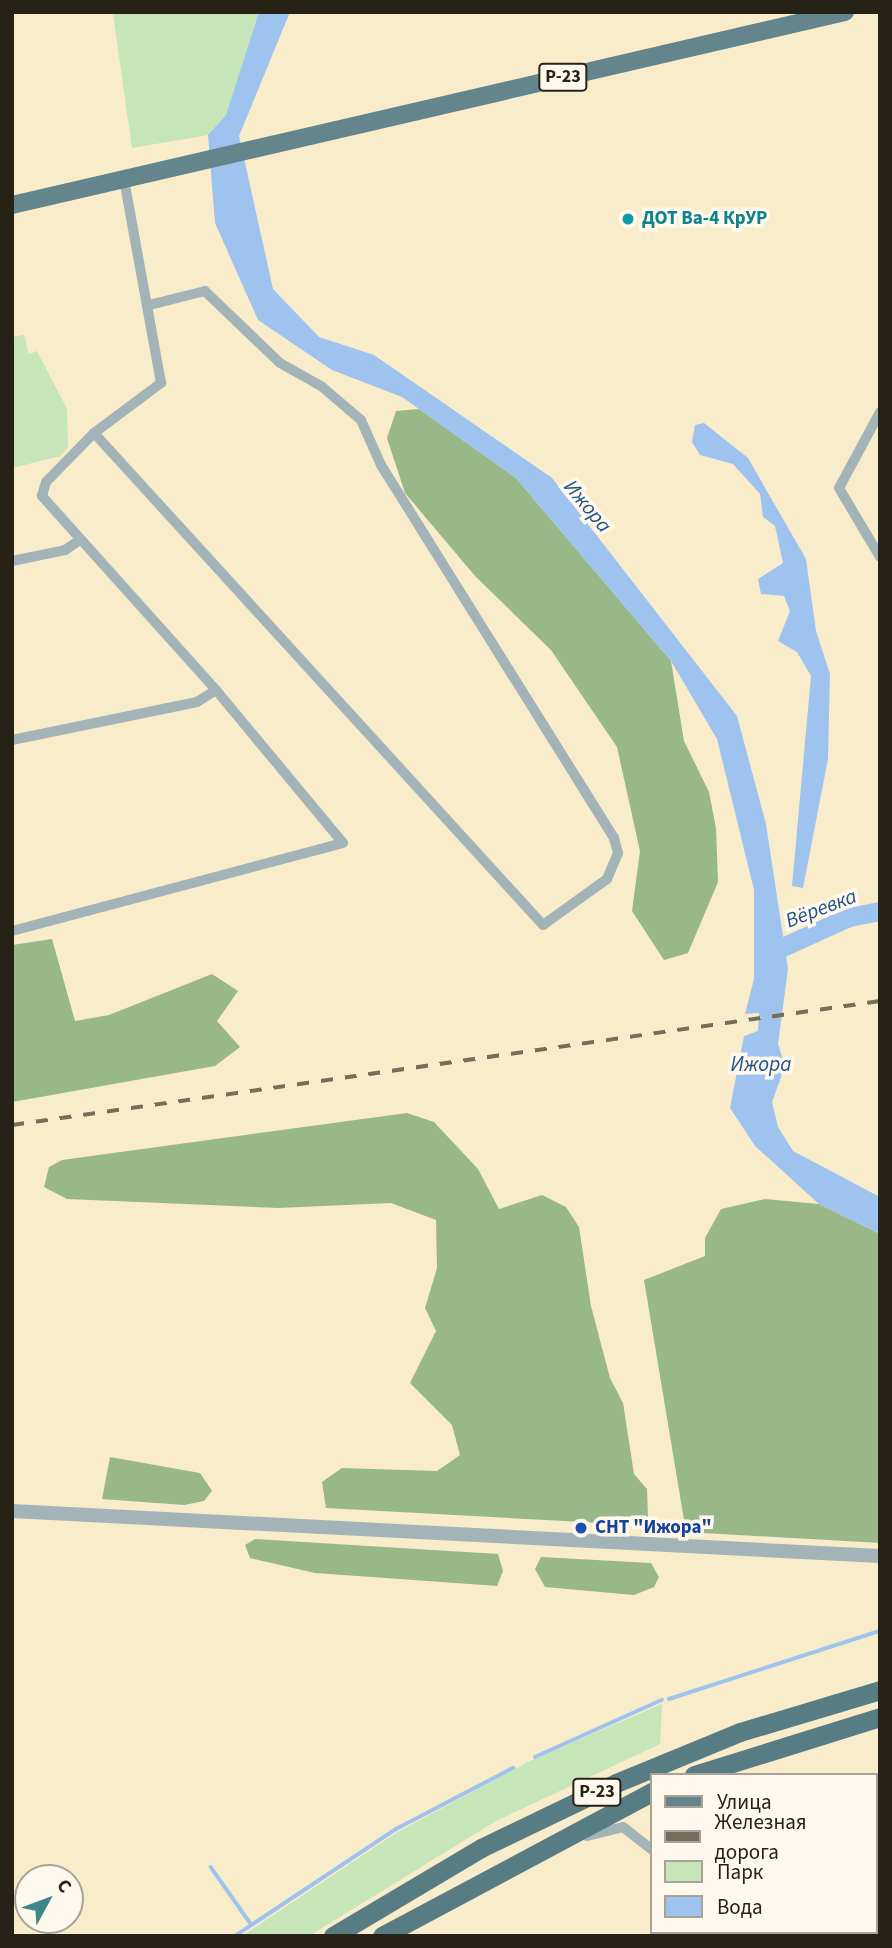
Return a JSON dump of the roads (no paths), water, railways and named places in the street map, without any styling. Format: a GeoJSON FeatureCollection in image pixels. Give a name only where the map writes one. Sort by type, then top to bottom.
{"type":"FeatureCollection","features":[{"type":"Feature","properties":{"kind":"highway","name":"Р-23"},"geometry":{"type":"LineString","coordinates":[[333,1936],[481,1848],[617,1783],[740,1732],[880,1690]]}},
{"type":"Feature","properties":{"kind":"highway"},"geometry":{"type":"LineString","coordinates":[[701,1773],[880,1717]]}},
{"type":"Feature","properties":{"kind":"highway","name":"Р-23"},"geometry":{"type":"LineString","coordinates":[[382,1936],[544,1845],[650,1793]]}},
{"type":"Feature","properties":{"kind":"main road","name":"Р-23"},"geometry":{"type":"LineString","coordinates":[[12,205],[826,14],[845,12]]}},
{"type":"Feature","properties":{"kind":"street"},"geometry":{"type":"LineString","coordinates":[[12,931],[343,843],[216,690],[77,542],[42,496],[46,482],[94,433],[162,383],[124,179]]}},
{"type":"Feature","properties":{"kind":"street"},"geometry":{"type":"LineString","coordinates":[[94,433],[542,925],[607,879],[618,853],[614,838],[381,465],[361,420],[280,363],[205,291],[149,305]]}},
{"type":"Feature","properties":{"kind":"street"},"geometry":{"type":"LineString","coordinates":[[880,412],[839,488],[880,557]]}},
{"type":"Feature","properties":{"kind":"street"},"geometry":{"type":"LineString","coordinates":[[12,561],[77,542]]}},
{"type":"Feature","properties":{"kind":"street"},"geometry":{"type":"LineString","coordinates":[[12,740],[197,702],[216,690]]}},
{"type":"Feature","properties":{"kind":"street"},"geometry":{"type":"LineString","coordinates":[[12,1511],[880,1556]]}},
{"type":"Feature","properties":{"kind":"street"},"geometry":{"type":"LineString","coordinates":[[729,1773],[750,1756]]}},
{"type":"Feature","properties":{"kind":"street"},"geometry":{"type":"LineString","coordinates":[[544,1845],[623,1827],[650,1848]]}},
{"type":"Feature","properties":{"kind":"water","name":"Ижора"},"geometry":{"type":"Polygon","coordinates":[[[259,12],[290,12],[239,136],[273,289],[319,337],[374,355],[552,478],[737,716],[766,824],[788,969],[778,1044],[785,1066],[772,1102],[778,1127],[793,1151],[880,1197],[880,1234],[819,1204],[755,1146],[730,1108],[744,1036],[758,1031],[759,1013],[745,1014],[754,979],[754,890],[717,739],[671,661],[516,478],[402,397],[332,370],[258,320],[215,223],[208,135],[226,115],[259,12]]]}},
{"type":"Feature","properties":{"kind":"water"},"geometry":{"type":"Polygon","coordinates":[[[704,423],[748,458],[806,559],[816,631],[830,674],[828,759],[803,888],[792,886],[811,676],[797,652],[778,641],[790,611],[784,596],[761,594],[758,579],[783,563],[775,526],[763,517],[760,494],[733,464],[700,455],[692,442],[695,425],[704,423]]]}},
{"type":"Feature","properties":{"kind":"waterway","name":"Вёревка"},"geometry":{"type":"LineString","coordinates":[[778,949],[849,917],[880,911]]}},
{"type":"Feature","properties":{"kind":"waterway"},"geometry":{"type":"LineString","coordinates":[[669,1699],[880,1631]]}},
{"type":"Feature","properties":{"kind":"waterway"},"geometry":{"type":"LineString","coordinates":[[535,1757],[662,1700]]}},
{"type":"Feature","properties":{"kind":"waterway"},"geometry":{"type":"LineString","coordinates":[[235,1936],[396,1829],[513,1768]]}},
{"type":"Feature","properties":{"kind":"waterway"},"geometry":{"type":"LineString","coordinates":[[211,1867],[251,1924]]}},
{"type":"Feature","properties":{"kind":"railway"},"geometry":{"type":"LineString","coordinates":[[12,1125],[880,1001]]}},
{"type":"Feature","properties":{"kind":"place","name":"ДОТ Ва-4 КрУР"},"geometry":{"type":"Point","coordinates":[628,219]}},
{"type":"Feature","properties":{"kind":"place","name":"СНТ \"Ижора\""},"geometry":{"type":"Point","coordinates":[581,1528]}}]}
